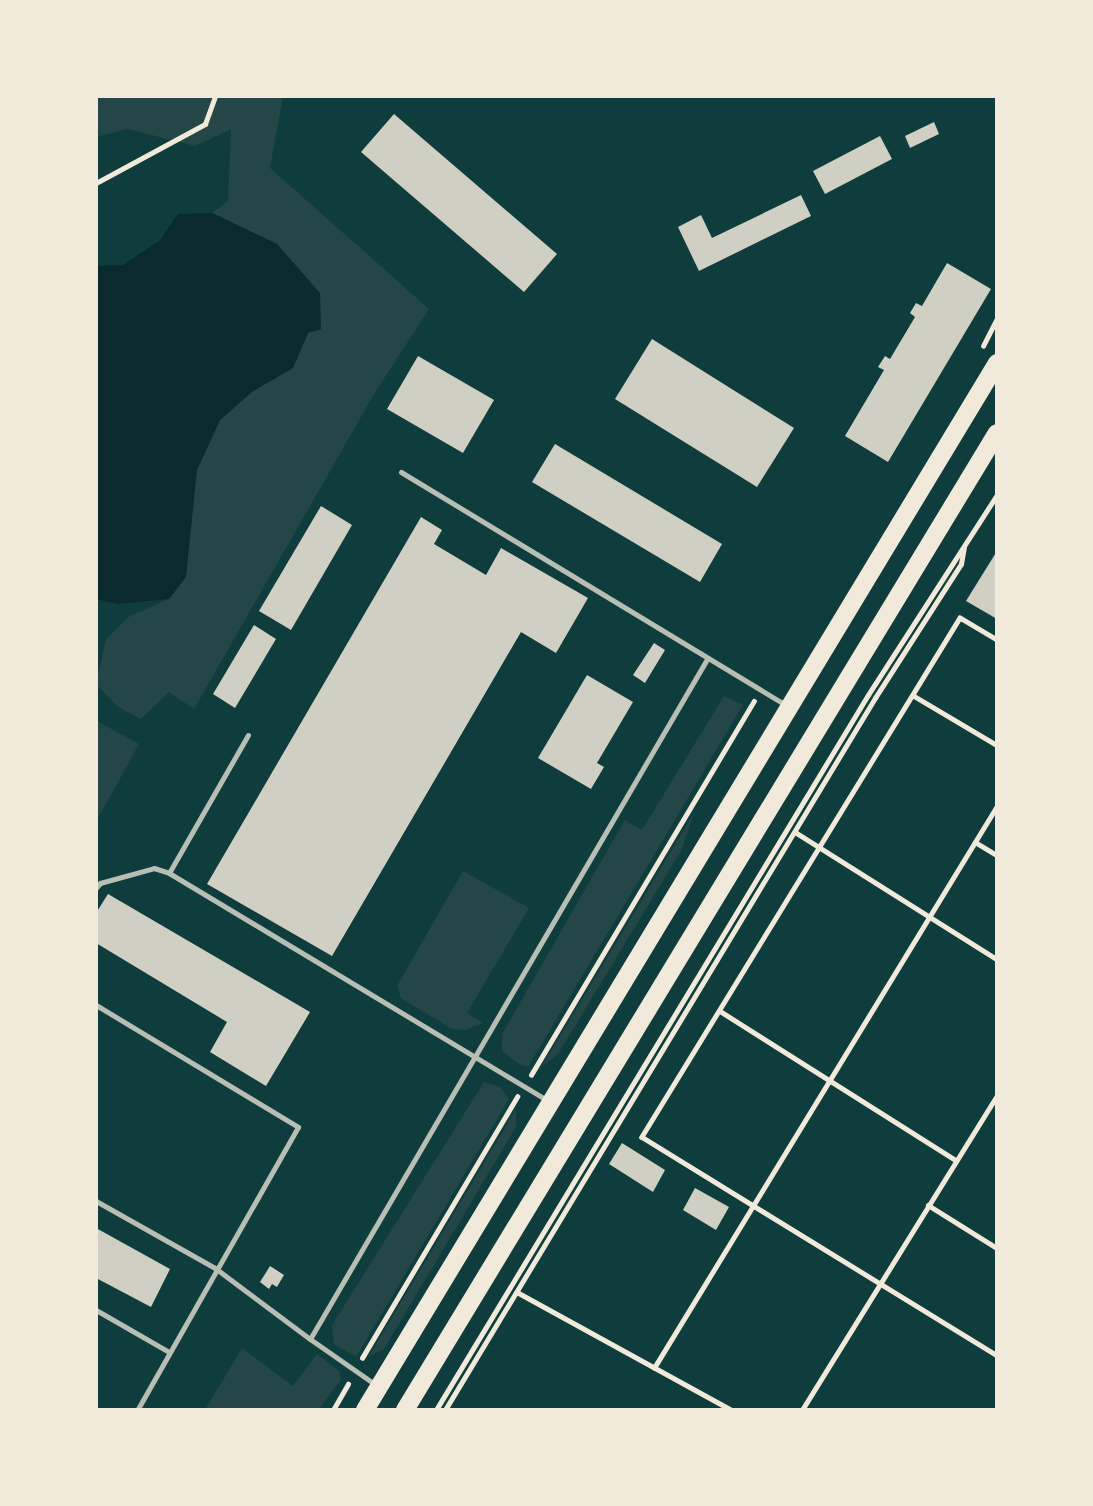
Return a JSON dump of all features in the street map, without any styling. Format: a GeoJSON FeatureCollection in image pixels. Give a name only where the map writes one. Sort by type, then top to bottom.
{"type":"FeatureCollection","features":[{"type":"Feature","properties":{"kind":"main road"},"geometry":{"type":"LineString","coordinates":[[365,1410],[787,706],[997,363]]}},
{"type":"Feature","properties":{"kind":"main road"},"geometry":{"type":"LineString","coordinates":[[405,1410],[997,433]]}},
{"type":"Feature","properties":{"kind":"lane"},"geometry":{"type":"LineString","coordinates":[[401,472],[787,706]]}},
{"type":"Feature","properties":{"kind":"lane"},"geometry":{"type":"LineString","coordinates":[[310,1339],[707,659]]}},
{"type":"Feature","properties":{"kind":"lane"},"geometry":{"type":"LineString","coordinates":[[169,873],[248,735]]}},
{"type":"Feature","properties":{"kind":"lane"},"geometry":{"type":"LineString","coordinates":[[96,888],[100,883],[154,868],[169,873],[550,1102]]}},
{"type":"Feature","properties":{"kind":"lane"},"geometry":{"type":"LineString","coordinates":[[96,1005],[298,1127],[137,1410]]}},
{"type":"Feature","properties":{"kind":"lane"},"geometry":{"type":"LineString","coordinates":[[96,1201],[215,1269],[379,1388]]}},
{"type":"Feature","properties":{"kind":"lane"},"geometry":{"type":"LineString","coordinates":[[96,1310],[169,1352]]}},
{"type":"Feature","properties":{"kind":"path"},"geometry":{"type":"LineString","coordinates":[[96,183],[205,124],[215,96]]}},
{"type":"Feature","properties":{"kind":"path"},"geometry":{"type":"LineString","coordinates":[[436,1410],[868,695],[997,495]]}},
{"type":"Feature","properties":{"kind":"path"},"geometry":{"type":"LineString","coordinates":[[445,1410],[795,832],[961,564],[964,546]]}},
{"type":"Feature","properties":{"kind":"path"},"geometry":{"type":"LineString","coordinates":[[997,640],[960,618],[642,1137],[997,1355]]}},
{"type":"Feature","properties":{"kind":"path"},"geometry":{"type":"LineString","coordinates":[[332,1410],[760,691]]}},
{"type":"Feature","properties":{"kind":"path"},"geometry":{"type":"LineString","coordinates":[[914,696],[997,745]]}},
{"type":"Feature","properties":{"kind":"path"},"geometry":{"type":"LineString","coordinates":[[654,1368],[997,806]]}},
{"type":"Feature","properties":{"kind":"path"},"geometry":{"type":"LineString","coordinates":[[795,832],[997,959]]}},
{"type":"Feature","properties":{"kind":"path"},"geometry":{"type":"LineString","coordinates":[[975,842],[997,855]]}},
{"type":"Feature","properties":{"kind":"path"},"geometry":{"type":"LineString","coordinates":[[720,1011],[956,1160]]}},
{"type":"Feature","properties":{"kind":"path"},"geometry":{"type":"LineString","coordinates":[[802,1410],[997,1095]]}},
{"type":"Feature","properties":{"kind":"path"},"geometry":{"type":"LineString","coordinates":[[928,1205],[997,1248]]}},
{"type":"Feature","properties":{"kind":"path"},"geometry":{"type":"LineString","coordinates":[[517,1292],[732,1410]]}},
{"type":"Feature","properties":{"kind":"shaded area"},"geometry":{"type":"Polygon","coordinates":[[[96,96],[283,96],[270,168],[429,309],[374,394],[194,709],[169,692],[141,719],[118,707],[96,684],[106,639],[130,616],[169,599],[197,470],[220,420],[253,391],[293,368],[308,333],[321,329],[277,244],[212,213],[228,201],[231,129],[195,146],[128,129],[96,137],[96,96]]]}},
{"type":"Feature","properties":{"kind":"shaded area"},"geometry":{"type":"Polygon","coordinates":[[[212,213],[277,244],[320,293],[321,329],[308,333],[293,368],[253,391],[220,420],[197,470],[186,577],[169,599],[117,604],[96,599],[96,266],[123,265],[159,241],[178,214],[212,213]]]}},
{"type":"Feature","properties":{"kind":"shaded area"},"geometry":{"type":"Polygon","coordinates":[[[724,696],[743,705],[528,1067],[519,1064],[502,1051],[502,1034],[625,820],[642,830],[724,696]]]}},
{"type":"Feature","properties":{"kind":"shaded area"},"geometry":{"type":"Polygon","coordinates":[[[96,722],[139,744],[96,822],[96,722]]]}},
{"type":"Feature","properties":{"kind":"shaded area"},"geometry":{"type":"Polygon","coordinates":[[[694,813],[681,851],[558,1054],[542,1066],[694,813]]]}},
{"type":"Feature","properties":{"kind":"shaded area"},"geometry":{"type":"Polygon","coordinates":[[[463,871],[529,908],[467,1013],[483,1023],[466,1030],[452,1029],[401,998],[397,986],[463,871]]]}},
{"type":"Feature","properties":{"kind":"shaded area"},"geometry":{"type":"Polygon","coordinates":[[[484,1082],[500,1087],[509,1099],[356,1357],[334,1344],[332,1325],[484,1082]]]}},
{"type":"Feature","properties":{"kind":"shaded area"},"geometry":{"type":"Polygon","coordinates":[[[516,1109],[516,1127],[384,1349],[369,1356],[516,1109]]]}},
{"type":"Feature","properties":{"kind":"shaded area"},"geometry":{"type":"Polygon","coordinates":[[[242,1348],[293,1386],[317,1354],[339,1371],[341,1379],[319,1410],[205,1410],[242,1348]]]}},
{"type":"Feature","properties":{"kind":"building"},"geometry":{"type":"Polygon","coordinates":[[[394,114],[557,254],[524,292],[361,152],[394,114]]]}},
{"type":"Feature","properties":{"kind":"building"},"geometry":{"type":"Polygon","coordinates":[[[934,122],[939,134],[910,148],[905,136],[934,122]]]}},
{"type":"Feature","properties":{"kind":"building"},"geometry":{"type":"Polygon","coordinates":[[[880,136],[892,159],[825,194],[813,171],[880,136]]]}},
{"type":"Feature","properties":{"kind":"building"},"geometry":{"type":"Polygon","coordinates":[[[801,195],[811,216],[699,271],[678,227],[701,215],[712,238],[801,195]]]}},
{"type":"Feature","properties":{"kind":"building"},"geometry":{"type":"Polygon","coordinates":[[[947,263],[991,289],[888,462],[845,436],[884,370],[878,367],[885,356],[890,359],[915,317],[910,313],[916,303],[922,306],[947,263]]]}},
{"type":"Feature","properties":{"kind":"building"},"geometry":{"type":"Polygon","coordinates":[[[652,339],[794,428],[757,487],[615,399],[652,339]]]}},
{"type":"Feature","properties":{"kind":"building"},"geometry":{"type":"Polygon","coordinates":[[[418,356],[494,400],[463,453],[387,409],[418,356]]]}},
{"type":"Feature","properties":{"kind":"building"},"geometry":{"type":"Polygon","coordinates":[[[555,444],[722,544],[700,582],[532,482],[555,444]]]}},
{"type":"Feature","properties":{"kind":"building"},"geometry":{"type":"Polygon","coordinates":[[[321,506],[352,525],[291,630],[259,611],[321,506]]]}},
{"type":"Feature","properties":{"kind":"building"},"geometry":{"type":"Polygon","coordinates":[[[421,517],[442,530],[434,544],[486,575],[501,548],[588,598],[556,653],[521,632],[332,956],[207,884],[421,517]]]}},
{"type":"Feature","properties":{"kind":"building"},"geometry":{"type":"Polygon","coordinates":[[[997,551],[997,619],[966,601],[997,551]]]}},
{"type":"Feature","properties":{"kind":"building"},"geometry":{"type":"Polygon","coordinates":[[[254,625],[276,639],[235,708],[213,694],[254,625]]]}},
{"type":"Feature","properties":{"kind":"building"},"geometry":{"type":"Polygon","coordinates":[[[654,643],[665,650],[645,683],[633,675],[654,643]]]}},
{"type":"Feature","properties":{"kind":"building"},"geometry":{"type":"Polygon","coordinates":[[[587,675],[633,702],[597,763],[604,767],[591,789],[538,758],[587,675]]]}},
{"type":"Feature","properties":{"kind":"building"},"geometry":{"type":"Polygon","coordinates":[[[108,894],[310,1012],[266,1086],[210,1052],[227,1022],[96,943],[96,913],[108,894]]]}},
{"type":"Feature","properties":{"kind":"building"},"geometry":{"type":"Polygon","coordinates":[[[622,1143],[665,1170],[653,1192],[609,1164],[622,1143]]]}},
{"type":"Feature","properties":{"kind":"building"},"geometry":{"type":"Polygon","coordinates":[[[695,1188],[729,1207],[716,1230],[683,1210],[695,1188]]]}},
{"type":"Feature","properties":{"kind":"building"},"geometry":{"type":"Polygon","coordinates":[[[96,1228],[170,1269],[151,1307],[96,1278],[96,1228]]]}},
{"type":"Feature","properties":{"kind":"building"},"geometry":{"type":"Polygon","coordinates":[[[270,1266],[284,1275],[277,1287],[272,1284],[269,1289],[260,1282],[270,1266]]]}}]}
